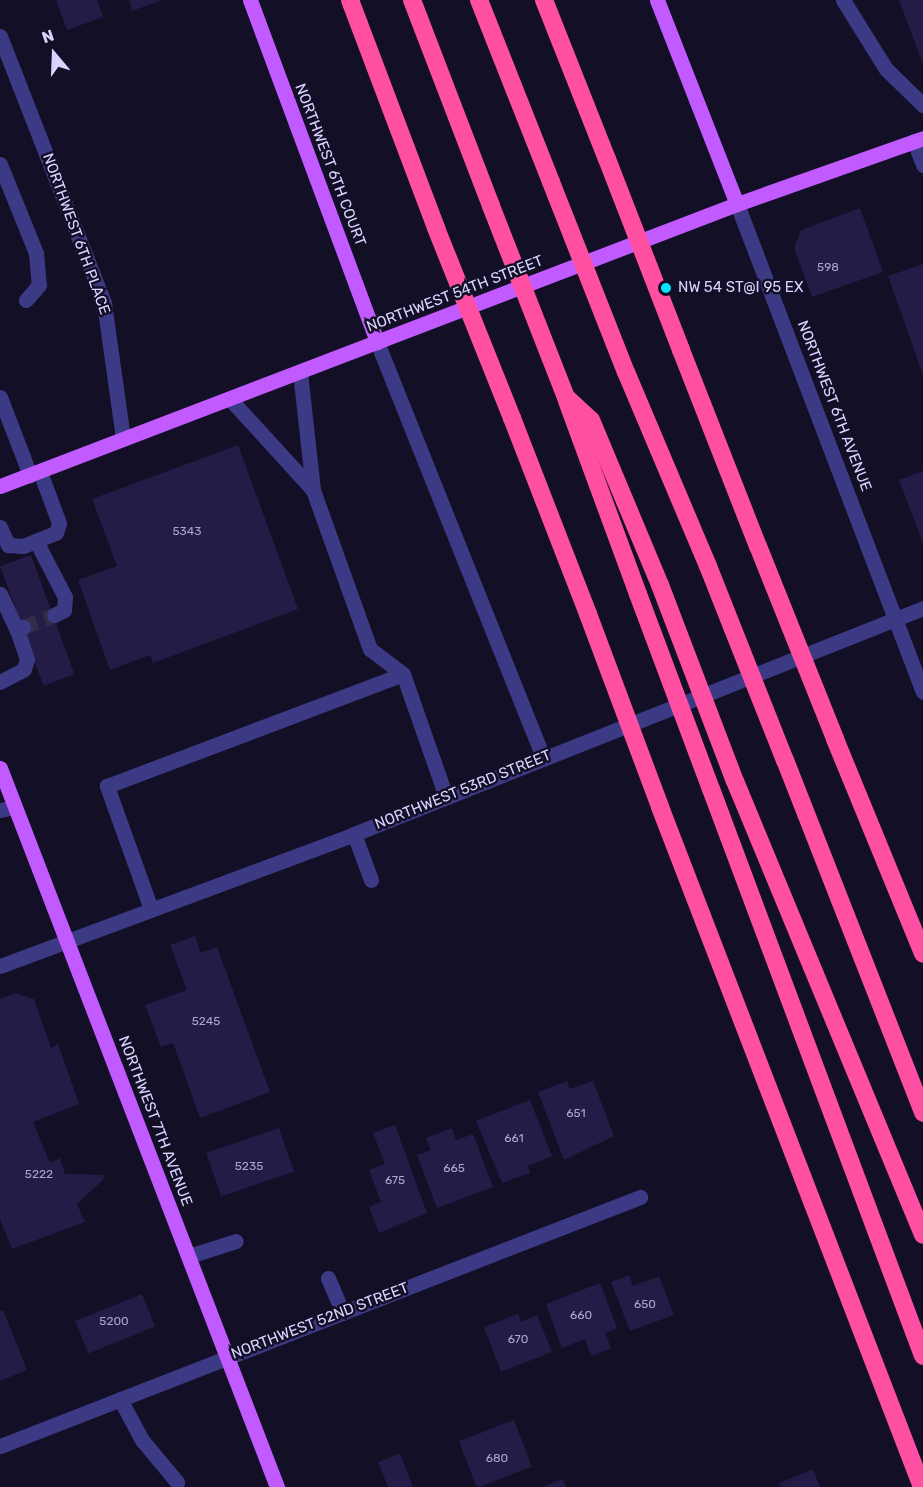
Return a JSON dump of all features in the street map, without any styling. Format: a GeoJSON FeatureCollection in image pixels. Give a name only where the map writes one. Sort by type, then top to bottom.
{"type":"FeatureCollection","features":[{"type":"Feature","properties":{"kind":"highway"},"geometry":{"type":"LineString","coordinates":[[350,0],[922,1487]]}},
{"type":"Feature","properties":{"kind":"highway"},"geometry":{"type":"LineString","coordinates":[[412,0],[566,397],[923,1356]]}},
{"type":"Feature","properties":{"kind":"highway"},"geometry":{"type":"LineString","coordinates":[[479,0],[626,372],[708,566],[923,1113]]}},
{"type":"Feature","properties":{"kind":"highway"},"geometry":{"type":"LineString","coordinates":[[544,0],[834,739],[923,954]]}},
{"type":"Feature","properties":{"kind":"highway"},"geometry":{"type":"LineString","coordinates":[[566,397],[591,420],[660,585],[735,781],[923,1234]]}},
{"type":"Feature","properties":{"kind":"main road","name":"NORTHWEST 6TH COURT"},"geometry":{"type":"LineString","coordinates":[[250,0],[377,342]]}},
{"type":"Feature","properties":{"kind":"main road","name":"NORTHWEST 6TH AVENUE"},"geometry":{"type":"LineString","coordinates":[[657,0],[737,204]]}},
{"type":"Feature","properties":{"kind":"main road","name":"NORTHWEST 54TH STREET"},"geometry":{"type":"LineString","coordinates":[[0,486],[737,204],[918,139]]}},
{"type":"Feature","properties":{"kind":"main road","name":"NORTHWEST 7TH AVENUE"},"geometry":{"type":"LineString","coordinates":[[0,768],[8,809],[66,941],[277,1487]]}},
{"type":"Feature","properties":{"kind":"street"},"geometry":{"type":"LineString","coordinates":[[843,0],[886,69],[923,105]]}},
{"type":"Feature","properties":{"kind":"street","name":"NORTHWEST 6TH PLACE"},"geometry":{"type":"LineString","coordinates":[[0,36],[104,303],[123,439]]}},
{"type":"Feature","properties":{"kind":"street"},"geometry":{"type":"LineString","coordinates":[[918,139],[923,165]]}},
{"type":"Feature","properties":{"kind":"street"},"geometry":{"type":"LineString","coordinates":[[0,164],[36,253],[39,285],[26,300]]}},
{"type":"Feature","properties":{"kind":"street","name":"NORTHWEST 6TH AVENUE"},"geometry":{"type":"LineString","coordinates":[[737,204],[923,692]]}},
{"type":"Feature","properties":{"kind":"street"},"geometry":{"type":"LineString","coordinates":[[377,342],[543,758]]}},
{"type":"Feature","properties":{"kind":"street"},"geometry":{"type":"LineString","coordinates":[[300,372],[313,490],[370,650],[403,674],[446,797]]}},
{"type":"Feature","properties":{"kind":"street"},"geometry":{"type":"LineString","coordinates":[[0,397],[59,523],[56,533],[23,546],[8,545],[0,527]]}},
{"type":"Feature","properties":{"kind":"street"},"geometry":{"type":"LineString","coordinates":[[230,399],[313,490]]}},
{"type":"Feature","properties":{"kind":"street"},"geometry":{"type":"LineString","coordinates":[[36,541],[64,597],[64,610],[54,615]]}},
{"type":"Feature","properties":{"kind":"street"},"geometry":{"type":"LineString","coordinates":[[0,594],[20,628],[27,659],[24,669],[0,682]]}},
{"type":"Feature","properties":{"kind":"street","name":"NORTHWEST 53RD STREET"},"geometry":{"type":"LineString","coordinates":[[0,966],[354,834],[923,608]]}},
{"type":"Feature","properties":{"kind":"street"},"geometry":{"type":"LineString","coordinates":[[151,909],[107,786],[403,674]]}},
{"type":"Feature","properties":{"kind":"street"},"geometry":{"type":"LineString","coordinates":[[354,834],[371,880]]}},
{"type":"Feature","properties":{"kind":"street","name":"NORTHWEST 52ND STREET"},"geometry":{"type":"LineString","coordinates":[[0,1446],[640,1197]]}},
{"type":"Feature","properties":{"kind":"street"},"geometry":{"type":"LineString","coordinates":[[189,1256],[236,1241]]}},
{"type":"Feature","properties":{"kind":"street"},"geometry":{"type":"LineString","coordinates":[[328,1278],[343,1313]]}},
{"type":"Feature","properties":{"kind":"street"},"geometry":{"type":"LineString","coordinates":[[120,1399],[142,1440],[177,1482]]}},
{"type":"Feature","properties":{"kind":"building"},"geometry":{"type":"Polygon","coordinates":[[[56,0],[97,0],[103,17],[67,30],[56,0]]]}},
{"type":"Feature","properties":{"kind":"building"},"geometry":{"type":"Polygon","coordinates":[[[129,0],[162,0],[132,11],[129,0]]]}},
{"type":"Feature","properties":{"kind":"building"},"geometry":{"type":"Polygon","coordinates":[[[899,0],[923,0],[923,64],[899,0]]]}},
{"type":"Feature","properties":{"kind":"building"},"geometry":{"type":"Polygon","coordinates":[[[860,208],[883,272],[812,297],[794,248],[801,230],[860,208]]]}},
{"type":"Feature","properties":{"kind":"building"},"geometry":{"type":"Polygon","coordinates":[[[923,264],[923,375],[888,276],[923,264]]]}},
{"type":"Feature","properties":{"kind":"building"},"geometry":{"type":"Polygon","coordinates":[[[238,445],[298,609],[153,663],[150,655],[110,670],[78,580],[117,566],[92,499],[238,445]]]}},
{"type":"Feature","properties":{"kind":"building"},"geometry":{"type":"Polygon","coordinates":[[[923,471],[923,543],[899,480],[923,471]]]}},
{"type":"Feature","properties":{"kind":"building"},"geometry":{"type":"Polygon","coordinates":[[[31,555],[74,674],[43,686],[0,566],[31,555]]]}},
{"type":"Feature","properties":{"kind":"building"},"geometry":{"type":"Polygon","coordinates":[[[195,936],[201,953],[217,947],[270,1092],[200,1118],[173,1043],[161,1047],[145,1005],[187,990],[170,945],[195,936]]]}},
{"type":"Feature","properties":{"kind":"building"},"geometry":{"type":"Polygon","coordinates":[[[15,993],[34,999],[51,1048],[58,1044],[79,1104],[33,1122],[50,1163],[60,1158],[65,1174],[103,1175],[104,1179],[77,1204],[85,1222],[12,1249],[0,1219],[0,999],[15,993]]]}},
{"type":"Feature","properties":{"kind":"building"},"geometry":{"type":"Polygon","coordinates":[[[567,1081],[570,1089],[593,1081],[614,1136],[564,1160],[538,1092],[567,1081]]]}},
{"type":"Feature","properties":{"kind":"building"},"geometry":{"type":"Polygon","coordinates":[[[530,1100],[552,1156],[528,1166],[530,1173],[502,1183],[476,1121],[530,1100]]]}},
{"type":"Feature","properties":{"kind":"building"},"geometry":{"type":"Polygon","coordinates":[[[395,1125],[427,1213],[379,1233],[369,1207],[381,1202],[369,1170],[385,1164],[373,1133],[395,1125]]]}},
{"type":"Feature","properties":{"kind":"building"},"geometry":{"type":"Polygon","coordinates":[[[279,1128],[294,1171],[221,1197],[206,1153],[279,1128]]]}},
{"type":"Feature","properties":{"kind":"building"},"geometry":{"type":"Polygon","coordinates":[[[452,1128],[456,1140],[473,1134],[493,1187],[437,1208],[417,1155],[431,1150],[426,1138],[452,1128]]]}},
{"type":"Feature","properties":{"kind":"building"},"geometry":{"type":"Polygon","coordinates":[[[629,1275],[633,1286],[659,1276],[674,1315],[630,1331],[611,1282],[629,1275]]]}},
{"type":"Feature","properties":{"kind":"building"},"geometry":{"type":"Polygon","coordinates":[[[600,1283],[617,1328],[605,1333],[611,1348],[591,1356],[585,1339],[562,1348],[546,1304],[600,1283]]]}},
{"type":"Feature","properties":{"kind":"building"},"geometry":{"type":"Polygon","coordinates":[[[142,1294],[155,1326],[88,1353],[75,1321],[142,1294]]]}},
{"type":"Feature","properties":{"kind":"building"},"geometry":{"type":"Polygon","coordinates":[[[3,1310],[27,1370],[0,1381],[0,1311],[3,1310]]]}},
{"type":"Feature","properties":{"kind":"building"},"geometry":{"type":"Polygon","coordinates":[[[518,1314],[521,1322],[537,1315],[552,1352],[501,1372],[484,1327],[518,1314]]]}},
{"type":"Feature","properties":{"kind":"building"},"geometry":{"type":"Polygon","coordinates":[[[514,1420],[532,1467],[477,1487],[459,1441],[514,1420]]]}},
{"type":"Feature","properties":{"kind":"building"},"geometry":{"type":"Polygon","coordinates":[[[400,1453],[413,1487],[388,1487],[378,1462],[400,1453]]]}},
{"type":"Feature","properties":{"kind":"building"},"geometry":{"type":"Polygon","coordinates":[[[813,1469],[820,1487],[781,1487],[779,1483],[813,1469]]]}},
{"type":"Feature","properties":{"kind":"building"},"geometry":{"type":"Polygon","coordinates":[[[563,1479],[566,1487],[542,1487],[563,1479]]]}},
{"type":"Feature","properties":{"kind":"tunnel"},"geometry":{"type":"LineString","coordinates":[[23,627],[54,615]]}},
{"type":"Feature","properties":{"kind":"place","name":"NW 54 ST@I 95 EX"},"geometry":{"type":"Point","coordinates":[666,288]}}]}
